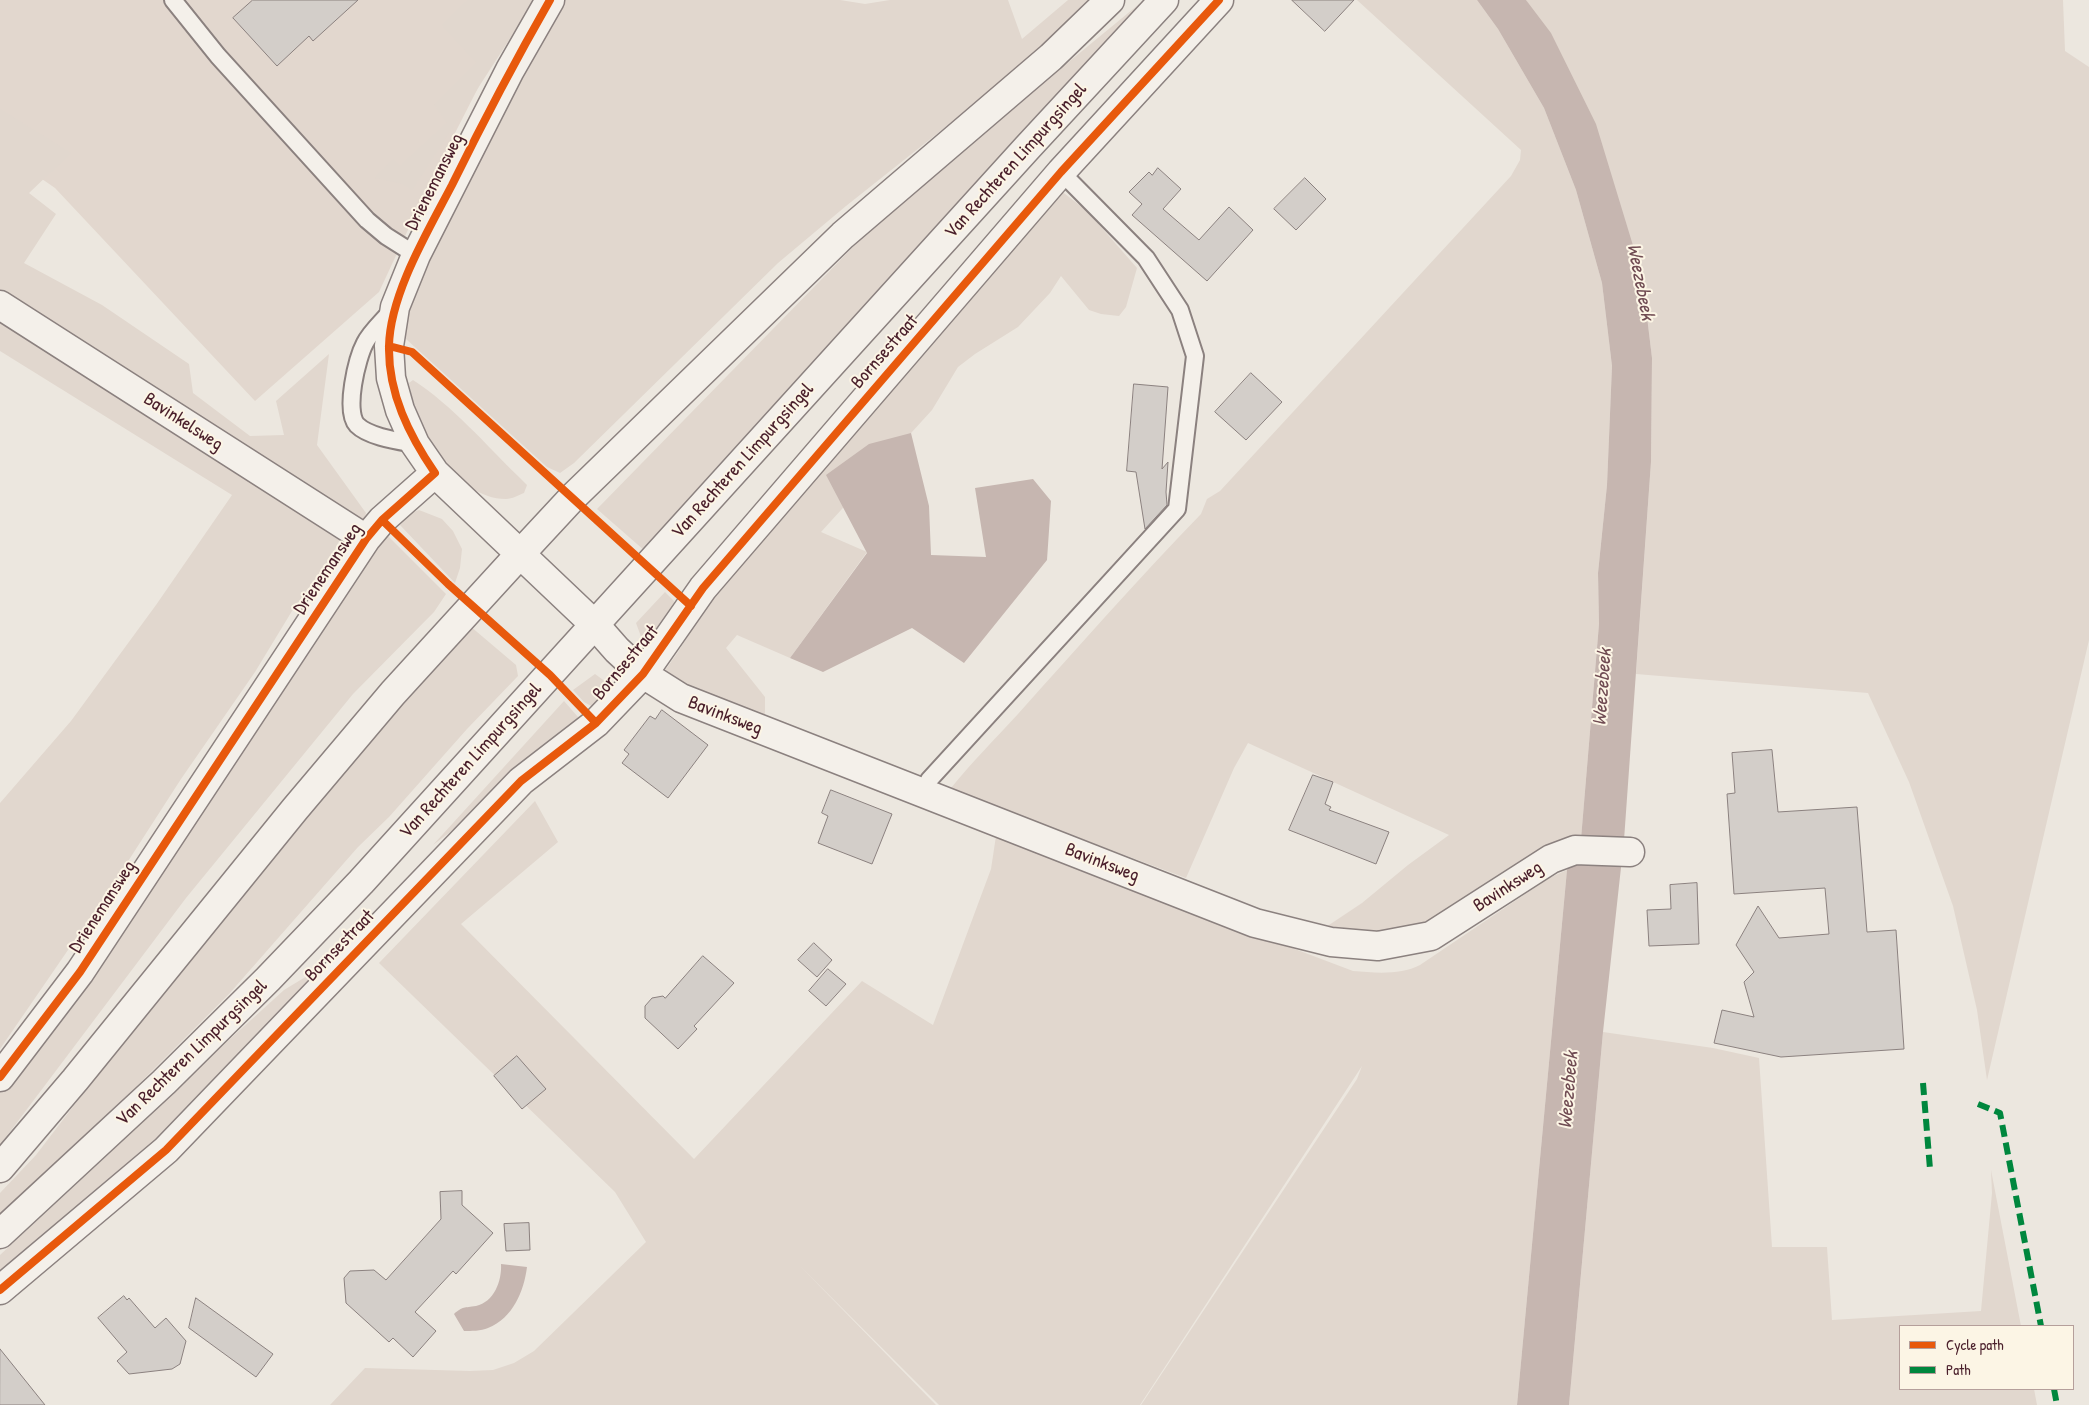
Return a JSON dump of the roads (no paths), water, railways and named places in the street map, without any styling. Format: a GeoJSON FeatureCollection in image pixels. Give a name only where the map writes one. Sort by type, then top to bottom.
{"type":"FeatureCollection","features":[{"type":"Feature","properties":{"kind":"street","name":"Drienemansweg"},"geometry":{"type":"LineString","coordinates":[[521,553],[435,472],[415,444],[400,410],[392,378],[389,346],[395,307],[416,255],[510,70],[550,0]]}},
{"type":"Feature","properties":{"kind":"street"},"geometry":{"type":"LineString","coordinates":[[0,1168],[75,1080],[295,809],[393,693],[580,490],[843,235],[1051,57],[1110,0]]}},
{"type":"Feature","properties":{"kind":"street","name":"Van Rechteren Limpurgsingel"},"geometry":{"type":"LineString","coordinates":[[0,1234],[164,1082],[268,979],[361,882],[1027,148],[1164,0]]}},
{"type":"Feature","properties":{"kind":"street","name":"Bornsestraat"},"geometry":{"type":"LineString","coordinates":[[0,1290],[166,1150],[521,780],[596,723],[642,674],[703,588],[1061,172],[1219,0]]}},
{"type":"Feature","properties":{"kind":"street","name":"Bavinkelsweg"},"geometry":{"type":"LineString","coordinates":[[0,305],[366,539]]}},
{"type":"Feature","properties":{"kind":"street","name":"Drienemansweg"},"geometry":{"type":"LineString","coordinates":[[0,1077],[80,972],[366,539],[382,520],[435,472]]}},
{"type":"Feature","properties":{"kind":"street"},"geometry":{"type":"LineString","coordinates":[[521,553],[595,625]]}},
{"type":"Feature","properties":{"kind":"street","name":"Bavinksweg"},"geometry":{"type":"LineString","coordinates":[[595,625],[642,674],[680,698],[1255,923],[1331,942],[1378,946],[1431,936],[1551,859],[1576,850],[1630,852]]}},
{"type":"Feature","properties":{"kind":"lane"},"geometry":{"type":"LineString","coordinates":[[173,0],[225,64],[367,220],[386,236],[416,255]]}},
{"type":"Feature","properties":{"kind":"lane"},"geometry":{"type":"LineString","coordinates":[[923,793],[929,780],[1177,509],[1195,356],[1180,310],[1146,258],[1061,172]]}},
{"type":"Feature","properties":{"kind":"lane"},"geometry":{"type":"LineString","coordinates":[[395,307],[365,342],[356,369],[350,409],[357,425],[379,437],[415,444]]}},
{"type":"Feature","properties":{"kind":"water","name":"Weezebeek"},"geometry":{"type":"Polygon","coordinates":[[[1477,0],[1526,0],[1551,33],[1596,124],[1642,275],[1652,358],[1651,462],[1624,840],[1603,1032],[1569,1405],[1517,1405],[1567,870],[1581,839],[1599,624],[1598,573],[1607,485],[1612,366],[1602,283],[1576,190],[1544,108],[1498,29],[1477,0]]]}},
{"type":"Feature","properties":{"kind":"water"},"geometry":{"type":"Polygon","coordinates":[[[911,433],[929,506],[931,555],[986,557],[975,488],[1033,479],[1051,501],[1047,560],[964,663],[912,628],[823,672],[790,658],[867,553],[826,475],[869,444],[911,433]]]}},
{"type":"Feature","properties":{"kind":"water"},"geometry":{"type":"Polygon","coordinates":[[[501,1264],[527,1267],[516,1303],[504,1318],[488,1328],[464,1331],[454,1314],[462,1308],[476,1306],[488,1300],[496,1290],[501,1264]]]}}]}
